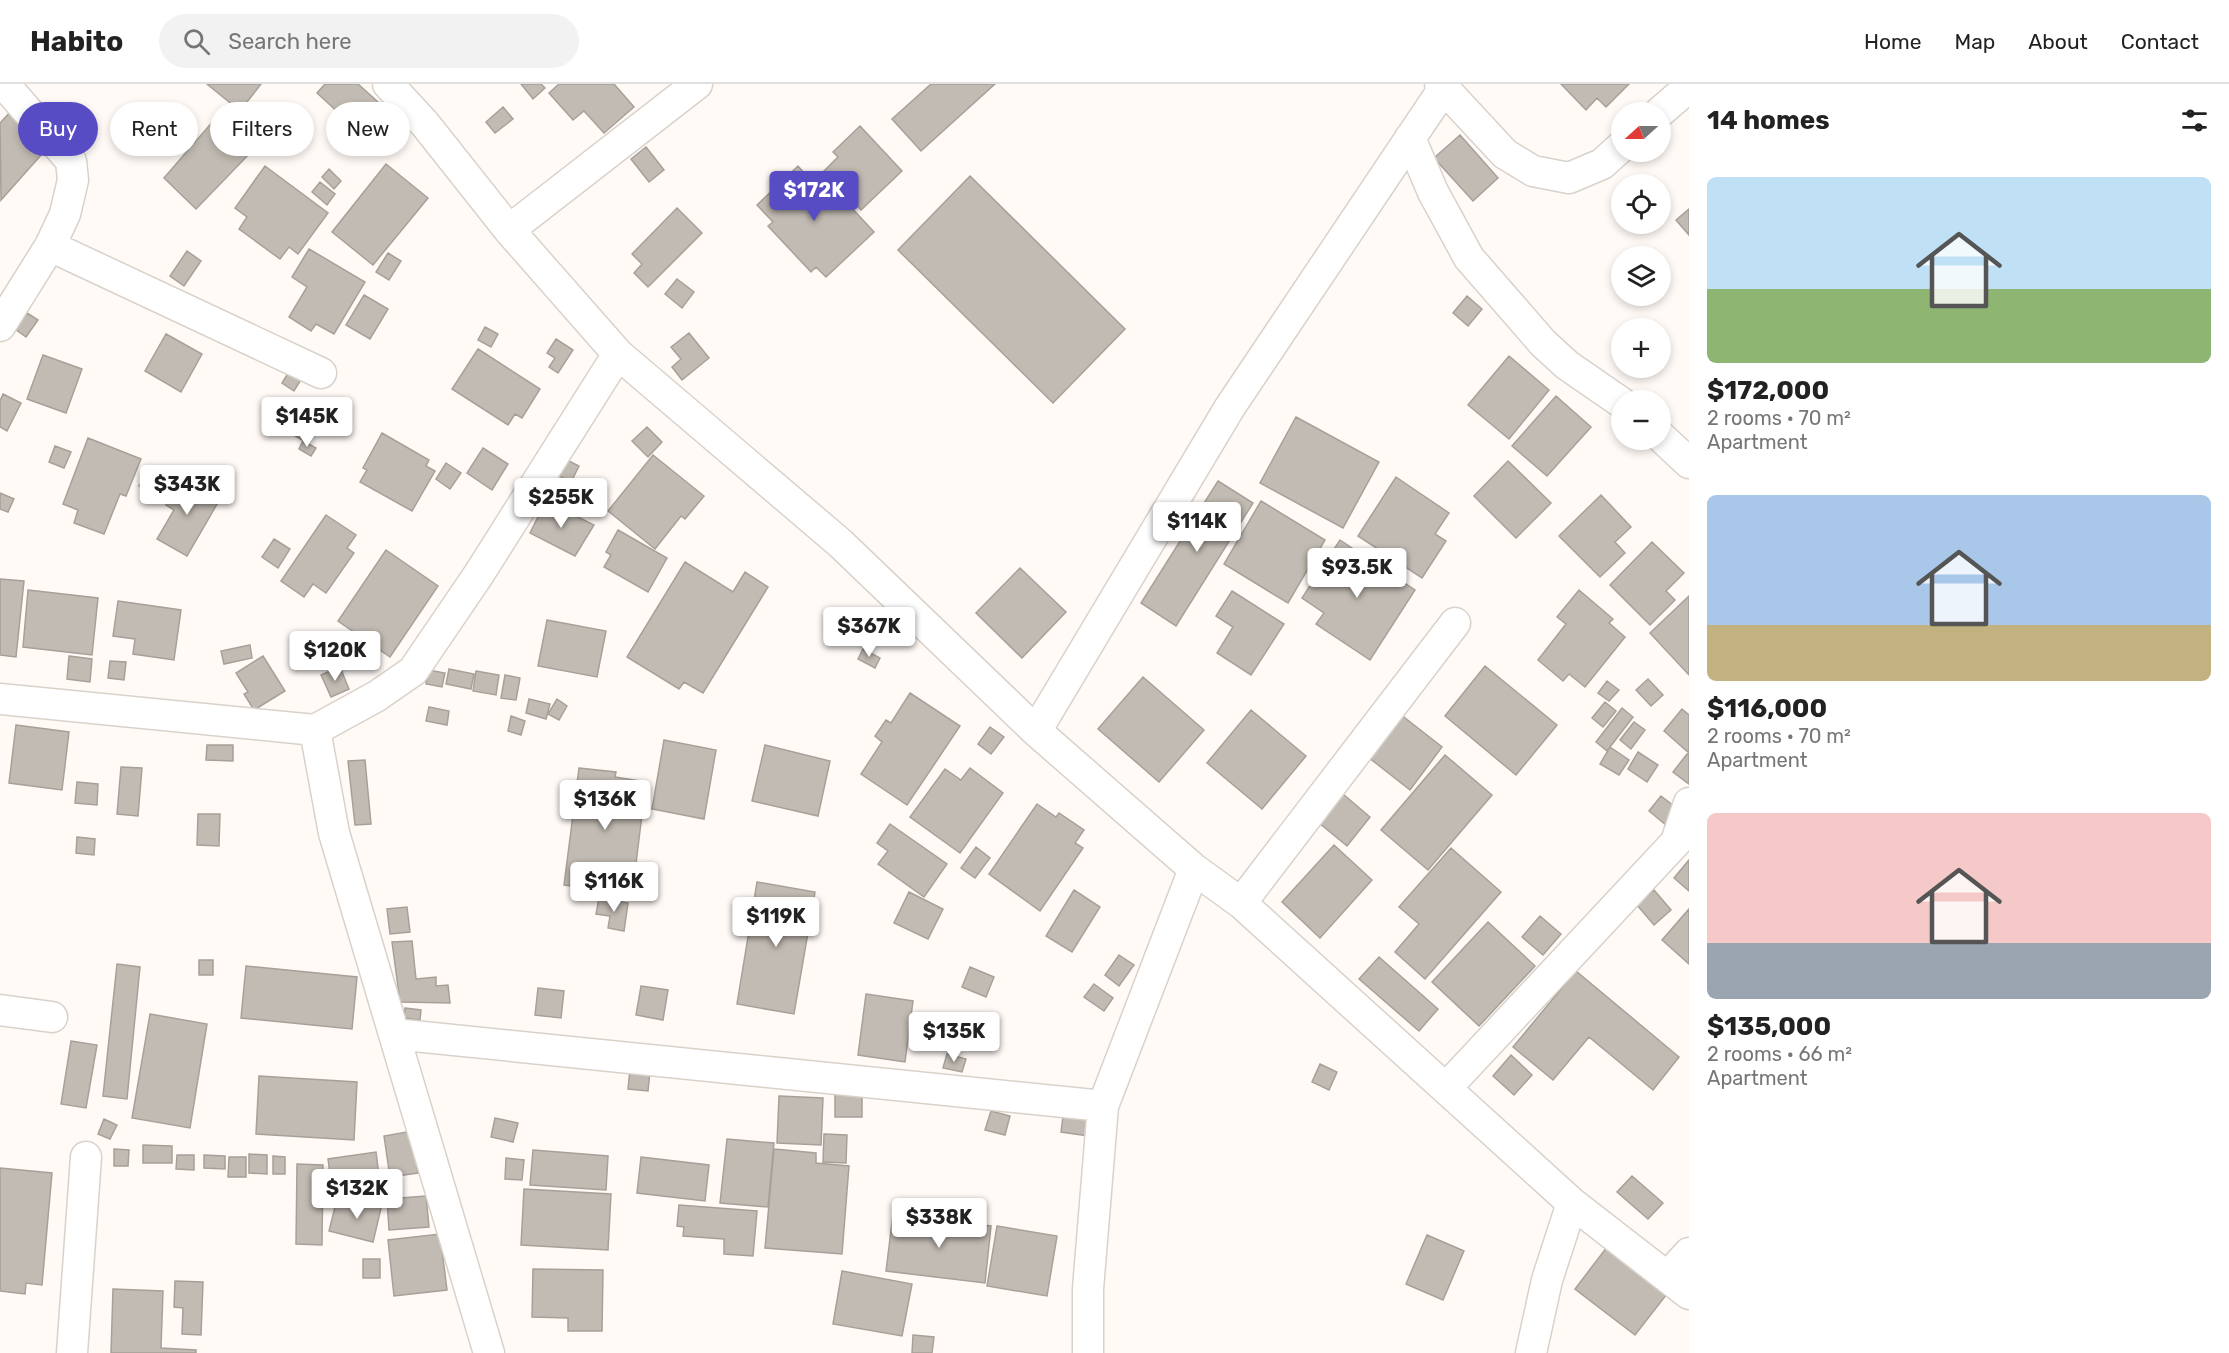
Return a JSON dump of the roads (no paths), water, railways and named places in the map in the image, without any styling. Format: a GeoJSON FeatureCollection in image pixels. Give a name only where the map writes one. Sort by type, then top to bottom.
{"type":"FeatureCollection","features":[{"type":"Feature","properties":{"kind":"street"},"geometry":{"type":"LineString","coordinates":[[0,326],[50,246],[65,214],[73,180],[71,161],[4,84]]}},
{"type":"Feature","properties":{"kind":"street"},"geometry":{"type":"LineString","coordinates":[[388,84],[426,124],[509,230],[618,354],[840,543],[1036,731],[1194,869],[1241,903],[1572,1203],[1678,1285],[1689,1253]]}},
{"type":"Feature","properties":{"kind":"street"},"geometry":{"type":"LineString","coordinates":[[509,230],[697,84]]}},
{"type":"Feature","properties":{"kind":"street"},"geometry":{"type":"LineString","coordinates":[[1036,731],[1230,407],[1410,138],[1442,86],[1505,154],[1533,171],[1569,178],[1602,164],[1611,156]]}},
{"type":"Feature","properties":{"kind":"street"},"geometry":{"type":"LineString","coordinates":[[1671,103],[1689,87]]}},
{"type":"Feature","properties":{"kind":"street"},"geometry":{"type":"LineString","coordinates":[[1410,138],[1445,217],[1475,265],[1543,343],[1567,365],[1611,396]]}},
{"type":"Feature","properties":{"kind":"street"},"geometry":{"type":"LineString","coordinates":[[50,246],[321,373]]}},
{"type":"Feature","properties":{"kind":"street"},"geometry":{"type":"LineString","coordinates":[[0,699],[315,730],[378,696],[413,671],[479,574],[618,354]]}},
{"type":"Feature","properties":{"kind":"street"},"geometry":{"type":"LineString","coordinates":[[1671,446],[1689,463]]}},
{"type":"Feature","properties":{"kind":"street"},"geometry":{"type":"LineString","coordinates":[[1241,903],[1455,623]]}},
{"type":"Feature","properties":{"kind":"street"},"geometry":{"type":"LineString","coordinates":[[315,730],[334,833],[489,1353]]}},
{"type":"Feature","properties":{"kind":"street"},"geometry":{"type":"LineString","coordinates":[[1447,1088],[1676,842],[1689,803]]}},
{"type":"Feature","properties":{"kind":"street"},"geometry":{"type":"LineString","coordinates":[[1088,1353],[1088,1289],[1103,1107],[1194,869]]}},
{"type":"Feature","properties":{"kind":"street"},"geometry":{"type":"LineString","coordinates":[[0,1010],[52,1017]]}},
{"type":"Feature","properties":{"kind":"street"},"geometry":{"type":"LineString","coordinates":[[394,1034],[1103,1107]]}},
{"type":"Feature","properties":{"kind":"street"},"geometry":{"type":"LineString","coordinates":[[72,1353],[86,1157]]}},
{"type":"Feature","properties":{"kind":"street"},"geometry":{"type":"LineString","coordinates":[[1531,1353],[1547,1280],[1572,1203]]}}]}
